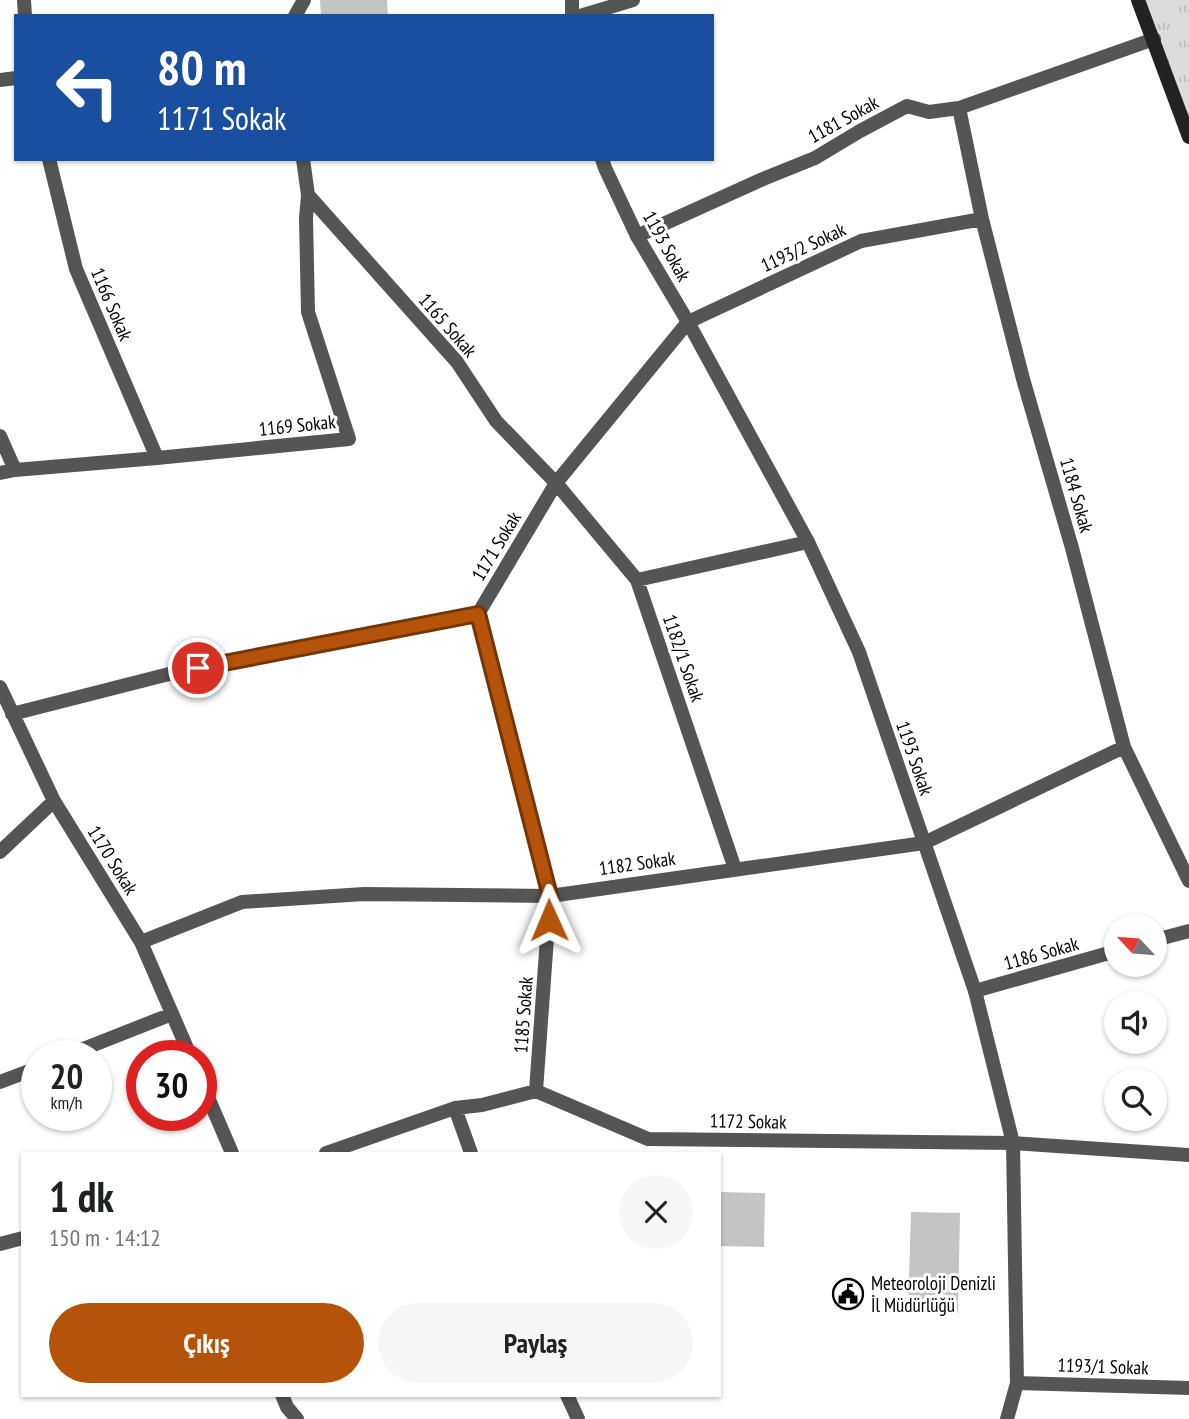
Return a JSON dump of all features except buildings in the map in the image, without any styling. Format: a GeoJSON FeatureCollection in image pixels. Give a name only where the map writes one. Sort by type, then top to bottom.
{"type":"FeatureCollection","features":[{"type":"Feature","properties":{"kind":"main road"},"geometry":{"type":"LineString","coordinates":[[1138,0],[1189,137]]}},
{"type":"Feature","properties":{"kind":"street"},"geometry":{"type":"LineString","coordinates":[[587,14],[633,0]]}},
{"type":"Feature","properties":{"kind":"street","name":"1181 Sokak"},"geometry":{"type":"LineString","coordinates":[[637,236],[816,158],[907,107],[929,112],[960,108],[1154,39]]}},
{"type":"Feature","properties":{"kind":"street","name":"1184 Sokak"},"geometry":{"type":"LineString","coordinates":[[960,108],[982,219],[1023,379],[1072,548],[1124,747],[1189,881]]}},
{"type":"Feature","properties":{"kind":"street","name":"1166 Sokak"},"geometry":{"type":"LineString","coordinates":[[49,161],[76,269],[157,458]]}},
{"type":"Feature","properties":{"kind":"street"},"geometry":{"type":"LineString","coordinates":[[303,161],[308,195]]}},
{"type":"Feature","properties":{"kind":"street","name":"1193 Sokak"},"geometry":{"type":"LineString","coordinates":[[603,161],[637,236],[688,322],[808,542],[859,652],[975,991],[1013,1143],[1017,1383],[1007,1419]]}},
{"type":"Feature","properties":{"kind":"street","name":"1169 Sokak"},"geometry":{"type":"LineString","coordinates":[[7,471],[349,439],[307,312],[308,195]]}},
{"type":"Feature","properties":{"kind":"street","name":"1165 Sokak"},"geometry":{"type":"LineString","coordinates":[[308,195],[457,362],[496,421],[556,482]]}},
{"type":"Feature","properties":{"kind":"street","name":"1193/2 Sokak"},"geometry":{"type":"LineString","coordinates":[[688,322],[861,241],[982,219]]}},
{"type":"Feature","properties":{"kind":"street","name":"1171 Sokak"},"geometry":{"type":"LineString","coordinates":[[478,614],[556,482],[688,322]]}},
{"type":"Feature","properties":{"kind":"street"},"geometry":{"type":"LineString","coordinates":[[0,436],[7,471]]}},
{"type":"Feature","properties":{"kind":"street","name":"1182/1 Sokak"},"geometry":{"type":"LineString","coordinates":[[556,482],[637,580],[735,869]]}},
{"type":"Feature","properties":{"kind":"street"},"geometry":{"type":"LineString","coordinates":[[637,580],[808,542]]}},
{"type":"Feature","properties":{"kind":"street"},"geometry":{"type":"LineString","coordinates":[[12,714],[173,673],[478,614]]}},
{"type":"Feature","properties":{"kind":"street","name":"1185 Sokak"},"geometry":{"type":"LineString","coordinates":[[478,614],[550,896],[536,1091]]}},
{"type":"Feature","properties":{"kind":"street","name":"1170 Sokak"},"geometry":{"type":"LineString","coordinates":[[0,687],[54,801],[141,942],[183,1040]]}},
{"type":"Feature","properties":{"kind":"street","name":"1182 Sokak"},"geometry":{"type":"LineString","coordinates":[[141,942],[242,902],[364,894],[550,896],[924,843],[1124,747]]}},
{"type":"Feature","properties":{"kind":"street"},"geometry":{"type":"LineString","coordinates":[[0,852],[54,801]]}},
{"type":"Feature","properties":{"kind":"street"},"geometry":{"type":"LineString","coordinates":[[1167,937],[1189,931]]}},
{"type":"Feature","properties":{"kind":"street","name":"1186 Sokak"},"geometry":{"type":"LineString","coordinates":[[975,991],[1104,954]]}},
{"type":"Feature","properties":{"kind":"street"},"geometry":{"type":"LineString","coordinates":[[106,1040],[172,1014]]}},
{"type":"Feature","properties":{"kind":"street"},"geometry":{"type":"LineString","coordinates":[[0,1082],[21,1074]]}},
{"type":"Feature","properties":{"kind":"street"},"geometry":{"type":"LineString","coordinates":[[329,1152],[455,1108],[482,1105],[536,1091]]}},
{"type":"Feature","properties":{"kind":"street","name":"1172 Sokak"},"geometry":{"type":"LineString","coordinates":[[536,1091],[648,1139],[1013,1143],[1189,1155]]}},
{"type":"Feature","properties":{"kind":"street"},"geometry":{"type":"LineString","coordinates":[[455,1108],[471,1152]]}},
{"type":"Feature","properties":{"kind":"street"},"geometry":{"type":"LineString","coordinates":[[217,1118],[232,1152]]}},
{"type":"Feature","properties":{"kind":"street"},"geometry":{"type":"LineString","coordinates":[[0,1244],[21,1239]]}},
{"type":"Feature","properties":{"kind":"street","name":"1193/1 Sokak"},"geometry":{"type":"LineString","coordinates":[[1017,1383],[1189,1388]]}},
{"type":"Feature","properties":{"kind":"street"},"geometry":{"type":"LineString","coordinates":[[283,1397],[297,1419]]}},
{"type":"Feature","properties":{"kind":"street"},"geometry":{"type":"LineString","coordinates":[[568,1397],[578,1419]]}},
{"type":"Feature","properties":{"kind":"green space"},"geometry":{"type":"Polygon","coordinates":[[[1144,0],[1189,0],[1189,137],[1144,0]]]}},
{"type":"Feature","properties":{"kind":"place","name":"Meteoroloji Denizli İl Müdürlüğü"},"geometry":{"type":"Point","coordinates":[848,1294]}},
{"type":"Feature","properties":{"kind":"route"},"geometry":{"type":"LineString","coordinates":[[198,668],[478,614],[550,896],[549,920]]}}]}
